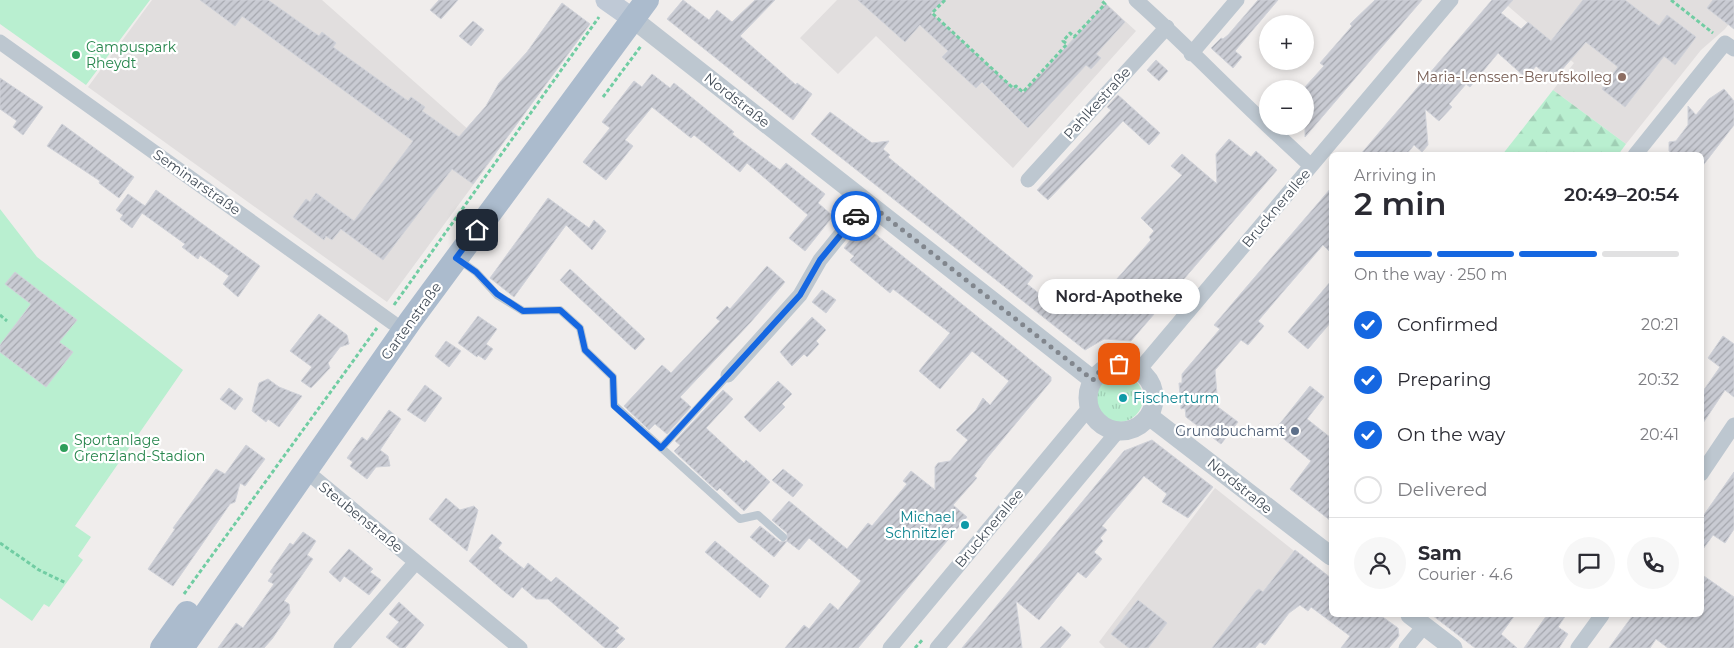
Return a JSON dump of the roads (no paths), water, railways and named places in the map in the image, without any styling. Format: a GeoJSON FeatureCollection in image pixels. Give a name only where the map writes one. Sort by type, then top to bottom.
{"type":"FeatureCollection","features":[{"type":"Feature","properties":{"kind":"main road","name":"Gartenstraße"},"geometry":{"type":"LineString","coordinates":[[162,648],[621,7],[647,0]]}},
{"type":"Feature","properties":{"kind":"main road","name":"Gartenstraße"},"geometry":{"type":"LineString","coordinates":[[182,648],[456,258],[621,7]]}},
{"type":"Feature","properties":{"kind":"street"},"geometry":{"type":"LineString","coordinates":[[1136,0],[1167,27],[1191,54],[1259,118]]}},
{"type":"Feature","properties":{"kind":"street"},"geometry":{"type":"LineString","coordinates":[[1191,54],[1237,0]]}},
{"type":"Feature","properties":{"kind":"street","name":"Brucknerallee"},"geometry":{"type":"LineString","coordinates":[[1139,370],[1451,0]]}},
{"type":"Feature","properties":{"kind":"street","name":"Nordstraße"},"geometry":{"type":"LineString","coordinates":[[621,7],[1093,380]]}},
{"type":"Feature","properties":{"kind":"street","name":"Pahlkestraße"},"geometry":{"type":"LineString","coordinates":[[1028,180],[1167,27]]}},
{"type":"Feature","properties":{"kind":"street","name":"Seminarstraße"},"geometry":{"type":"LineString","coordinates":[[0,42],[393,323]]}},
{"type":"Feature","properties":{"kind":"street"},"geometry":{"type":"LineString","coordinates":[[1637,152],[1730,46]]}},
{"type":"Feature","properties":{"kind":"street"},"geometry":{"type":"LineString","coordinates":[[1277,135],[1310,166]]}},
{"type":"Feature","properties":{"kind":"street"},"geometry":{"type":"LineString","coordinates":[[728,375],[800,295],[820,260],[867,202]]}},
{"type":"Feature","properties":{"kind":"street"},"geometry":{"type":"LineString","coordinates":[[1114,366],[1129,366],[1139,370],[1147,377],[1154,397],[1148,416],[1135,428],[1118,431],[1102,425],[1089,408],[1087,399],[1093,380],[1099,372],[1114,366]]}},
{"type":"Feature","properties":{"kind":"street","name":"Brucknerallee"},"geometry":{"type":"LineString","coordinates":[[890,648],[1089,408]]}},
{"type":"Feature","properties":{"kind":"street","name":"Nordstraße"},"geometry":{"type":"LineString","coordinates":[[1148,416],[1329,554]]}},
{"type":"Feature","properties":{"kind":"street"},"geometry":{"type":"LineString","coordinates":[[1704,469],[1734,424]]}},
{"type":"Feature","properties":{"kind":"street"},"geometry":{"type":"LineString","coordinates":[[938,648],[1118,431]]}},
{"type":"Feature","properties":{"kind":"street","name":"Steubenstraße"},"geometry":{"type":"LineString","coordinates":[[306,471],[520,648]]}},
{"type":"Feature","properties":{"kind":"street","name":"Steubenstraße"},"geometry":{"type":"LineString","coordinates":[[341,648],[416,562]]}},
{"type":"Feature","properties":{"kind":"street"},"geometry":{"type":"LineString","coordinates":[[1578,648],[1601,617]]}},
{"type":"Feature","properties":{"kind":"street"},"geometry":{"type":"LineString","coordinates":[[1406,648],[1417,620],[1453,648]]}},
{"type":"Feature","properties":{"kind":"lane"},"geometry":{"type":"LineString","coordinates":[[456,258],[476,272],[497,294],[523,311],[560,310],[580,328],[585,350],[613,377],[614,406],[740,518],[758,515],[784,537]]}},
{"type":"Feature","properties":{"kind":"lane"},"geometry":{"type":"LineString","coordinates":[[661,448],[728,375]]}},
{"type":"Feature","properties":{"kind":"place","name":"Campuspark Rheydt"},"geometry":{"type":"Point","coordinates":[76,55]}},
{"type":"Feature","properties":{"kind":"place","name":"Maria-Lenssen-Berufskolleg"},"geometry":{"type":"Point","coordinates":[1622,77]}},
{"type":"Feature","properties":{"kind":"place","name":"Nord-Apotheke"},"geometry":{"type":"Point","coordinates":[1119,364]}},
{"type":"Feature","properties":{"kind":"place","name":"Fischerturm"},"geometry":{"type":"Point","coordinates":[1123,398]}},
{"type":"Feature","properties":{"kind":"place","name":"Grundbuchamt"},"geometry":{"type":"Point","coordinates":[1295,431]}},
{"type":"Feature","properties":{"kind":"place","name":"Sportanlage Grenzland-Stadion"},"geometry":{"type":"Point","coordinates":[64,448]}},
{"type":"Feature","properties":{"kind":"place","name":"Michael Schnitzler"},"geometry":{"type":"Point","coordinates":[965,525]}}]}
